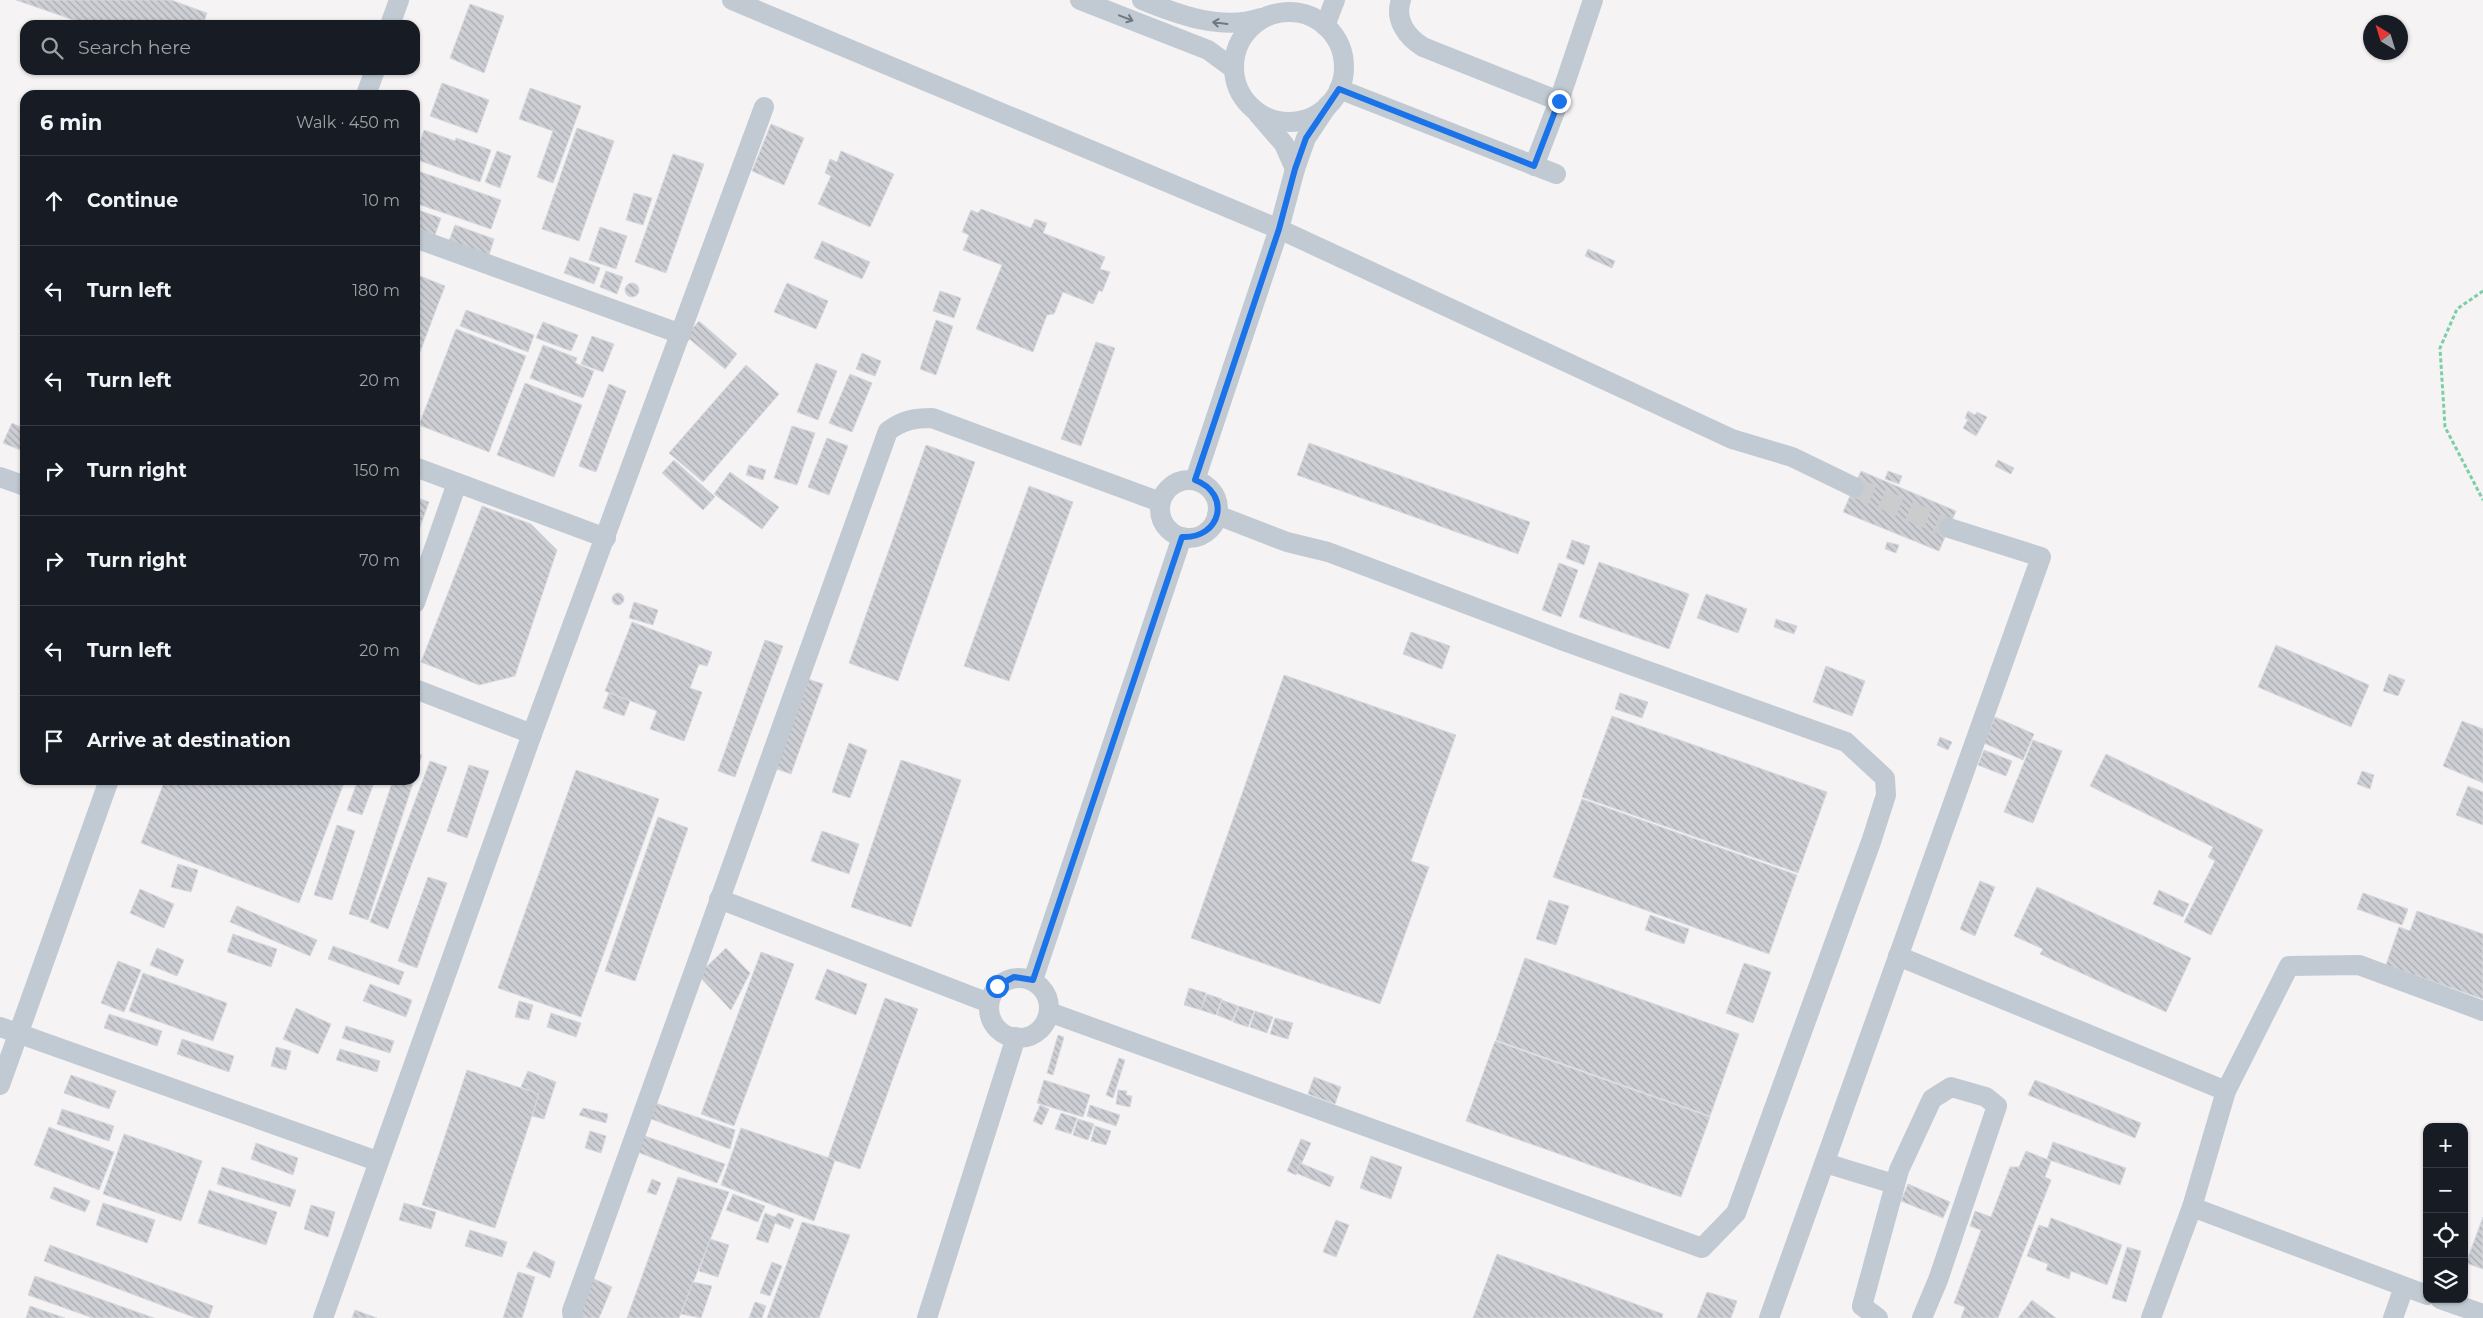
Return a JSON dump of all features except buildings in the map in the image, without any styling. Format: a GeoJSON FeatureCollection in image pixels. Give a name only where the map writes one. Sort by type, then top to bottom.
{"type":"FeatureCollection","features":[{"type":"Feature","properties":{"kind":"street"},"geometry":{"type":"LineString","coordinates":[[392,20],[399,0]]}},
{"type":"Feature","properties":{"kind":"street"},"geometry":{"type":"LineString","coordinates":[[732,0],[1279,229],[1732,439],[1792,457],[1854,487]]}},
{"type":"Feature","properties":{"kind":"street"},"geometry":{"type":"LineString","coordinates":[[1080,0],[1208,50],[1234,69]]}},
{"type":"Feature","properties":{"kind":"street"},"geometry":{"type":"LineString","coordinates":[[1142,0],[1189,17],[1217,23],[1246,23],[1292,6],[1325,26],[1338,41],[1343,60],[1344,70],[1333,97],[1306,138],[1295,169],[1279,229],[1195,480]]}},
{"type":"Feature","properties":{"kind":"street"},"geometry":{"type":"LineString","coordinates":[[1325,26],[1335,0]]}},
{"type":"Feature","properties":{"kind":"street"},"geometry":{"type":"LineString","coordinates":[[1401,0],[1399,6],[1400,19],[1412,41],[1559,101]]}},
{"type":"Feature","properties":{"kind":"street"},"geometry":{"type":"LineString","coordinates":[[1534,166],[1559,101],[1593,0]]}},
{"type":"Feature","properties":{"kind":"street"},"geometry":{"type":"LineString","coordinates":[[1268,16],[1253,26],[1240,40],[1234,59],[1234,69],[1238,88],[1284,144],[1295,169]]}},
{"type":"Feature","properties":{"kind":"street"},"geometry":{"type":"LineString","coordinates":[[368,90],[373,75]]}},
{"type":"Feature","properties":{"kind":"street"},"geometry":{"type":"LineString","coordinates":[[1256,111],[1274,120],[1293,122],[1312,117],[1333,97]]}},
{"type":"Feature","properties":{"kind":"street"},"geometry":{"type":"LineString","coordinates":[[1333,97],[1556,174]]}},
{"type":"Feature","properties":{"kind":"street"},"geometry":{"type":"LineString","coordinates":[[323,1318],[377,1161],[532,734],[764,106]]}},
{"type":"Feature","properties":{"kind":"street"},"geometry":{"type":"LineString","coordinates":[[420,240],[680,334]]}},
{"type":"Feature","properties":{"kind":"street"},"geometry":{"type":"LineString","coordinates":[[573,1318],[572,1311],[888,431],[899,423],[912,418],[932,418],[1160,502]]}},
{"type":"Feature","properties":{"kind":"street"},"geometry":{"type":"LineString","coordinates":[[420,470],[606,538]]}},
{"type":"Feature","properties":{"kind":"street"},"geometry":{"type":"LineString","coordinates":[[0,477],[20,484]]}},
{"type":"Feature","properties":{"kind":"street"},"geometry":{"type":"LineString","coordinates":[[1195,480],[1210,489],[1215,497],[1217,515],[1208,530],[1192,538],[1182,537],[1174,534],[1162,520],[1160,502],[1164,494],[1177,482],[1195,480]]}},
{"type":"Feature","properties":{"kind":"street"},"geometry":{"type":"LineString","coordinates":[[420,588],[457,482]]}},
{"type":"Feature","properties":{"kind":"street"},"geometry":{"type":"LineString","coordinates":[[1050,1012],[1702,1248],[1736,1213],[1871,842],[1886,795],[1885,778],[1846,742],[1564,641],[1328,552],[1287,542],[1217,515]]}},
{"type":"Feature","properties":{"kind":"street"},"geometry":{"type":"LineString","coordinates":[[1769,1318],[2041,557],[1949,528]]}},
{"type":"Feature","properties":{"kind":"street"},"geometry":{"type":"LineString","coordinates":[[1033,980],[1182,537]]}},
{"type":"Feature","properties":{"kind":"street"},"geometry":{"type":"LineString","coordinates":[[420,691],[532,734]]}},
{"type":"Feature","properties":{"kind":"street"},"geometry":{"type":"LineString","coordinates":[[0,1085],[9,1031],[107,785]]}},
{"type":"Feature","properties":{"kind":"street"},"geometry":{"type":"LineString","coordinates":[[719,899],[989,1003]]}},
{"type":"Feature","properties":{"kind":"street"},"geometry":{"type":"LineString","coordinates":[[1898,956],[2226,1091]]}},
{"type":"Feature","properties":{"kind":"street"},"geometry":{"type":"LineString","coordinates":[[2151,1318],[2192,1207],[2226,1091],[2289,966],[2359,965],[2483,1011]]}},
{"type":"Feature","properties":{"kind":"street"},"geometry":{"type":"LineString","coordinates":[[1014,977],[1033,980],[1046,993],[1050,1012],[1041,1029],[1024,1038],[1016,1037],[1005,1035],[992,1022],[989,1003],[997,986],[1014,977]]}},
{"type":"Feature","properties":{"kind":"street"},"geometry":{"type":"LineString","coordinates":[[9,1031],[377,1161]]}},
{"type":"Feature","properties":{"kind":"street"},"geometry":{"type":"LineString","coordinates":[[927,1318],[1016,1037]]}},
{"type":"Feature","properties":{"kind":"street"},"geometry":{"type":"LineString","coordinates":[[1878,1318],[1862,1306],[1894,1184],[1932,1099],[1950,1087],[1986,1097],[1997,1106],[1938,1280],[1922,1318]]}},
{"type":"Feature","properties":{"kind":"street"},"geometry":{"type":"LineString","coordinates":[[1825,1163],[1894,1184]]}},
{"type":"Feature","properties":{"kind":"street"},"geometry":{"type":"LineString","coordinates":[[2192,1207],[2423,1294]]}},
{"type":"Feature","properties":{"kind":"street"},"geometry":{"type":"LineString","coordinates":[[2393,1318],[2404,1287]]}},
{"type":"Feature","properties":{"kind":"street"},"geometry":{"type":"LineString","coordinates":[[2451,1303],[2483,1314]]}},
{"type":"Feature","properties":{"kind":"path"},"geometry":{"type":"LineString","coordinates":[[2483,291],[2457,309],[2440,348],[2445,426],[2483,500]]}},
{"type":"Feature","properties":{"kind":"tunnel"},"geometry":{"type":"LineString","coordinates":[[1854,487],[1949,528]]}},
{"type":"Feature","properties":{"kind":"route"},"geometry":{"type":"LineString","coordinates":[[997,986],[1014,977],[1033,980],[1182,537],[1192,538],[1208,530],[1214,523],[1217,515],[1218,505],[1210,489],[1203,483],[1195,480],[1279,229],[1295,169],[1306,138],[1339,89],[1534,166],[1559,101]]}}]}
